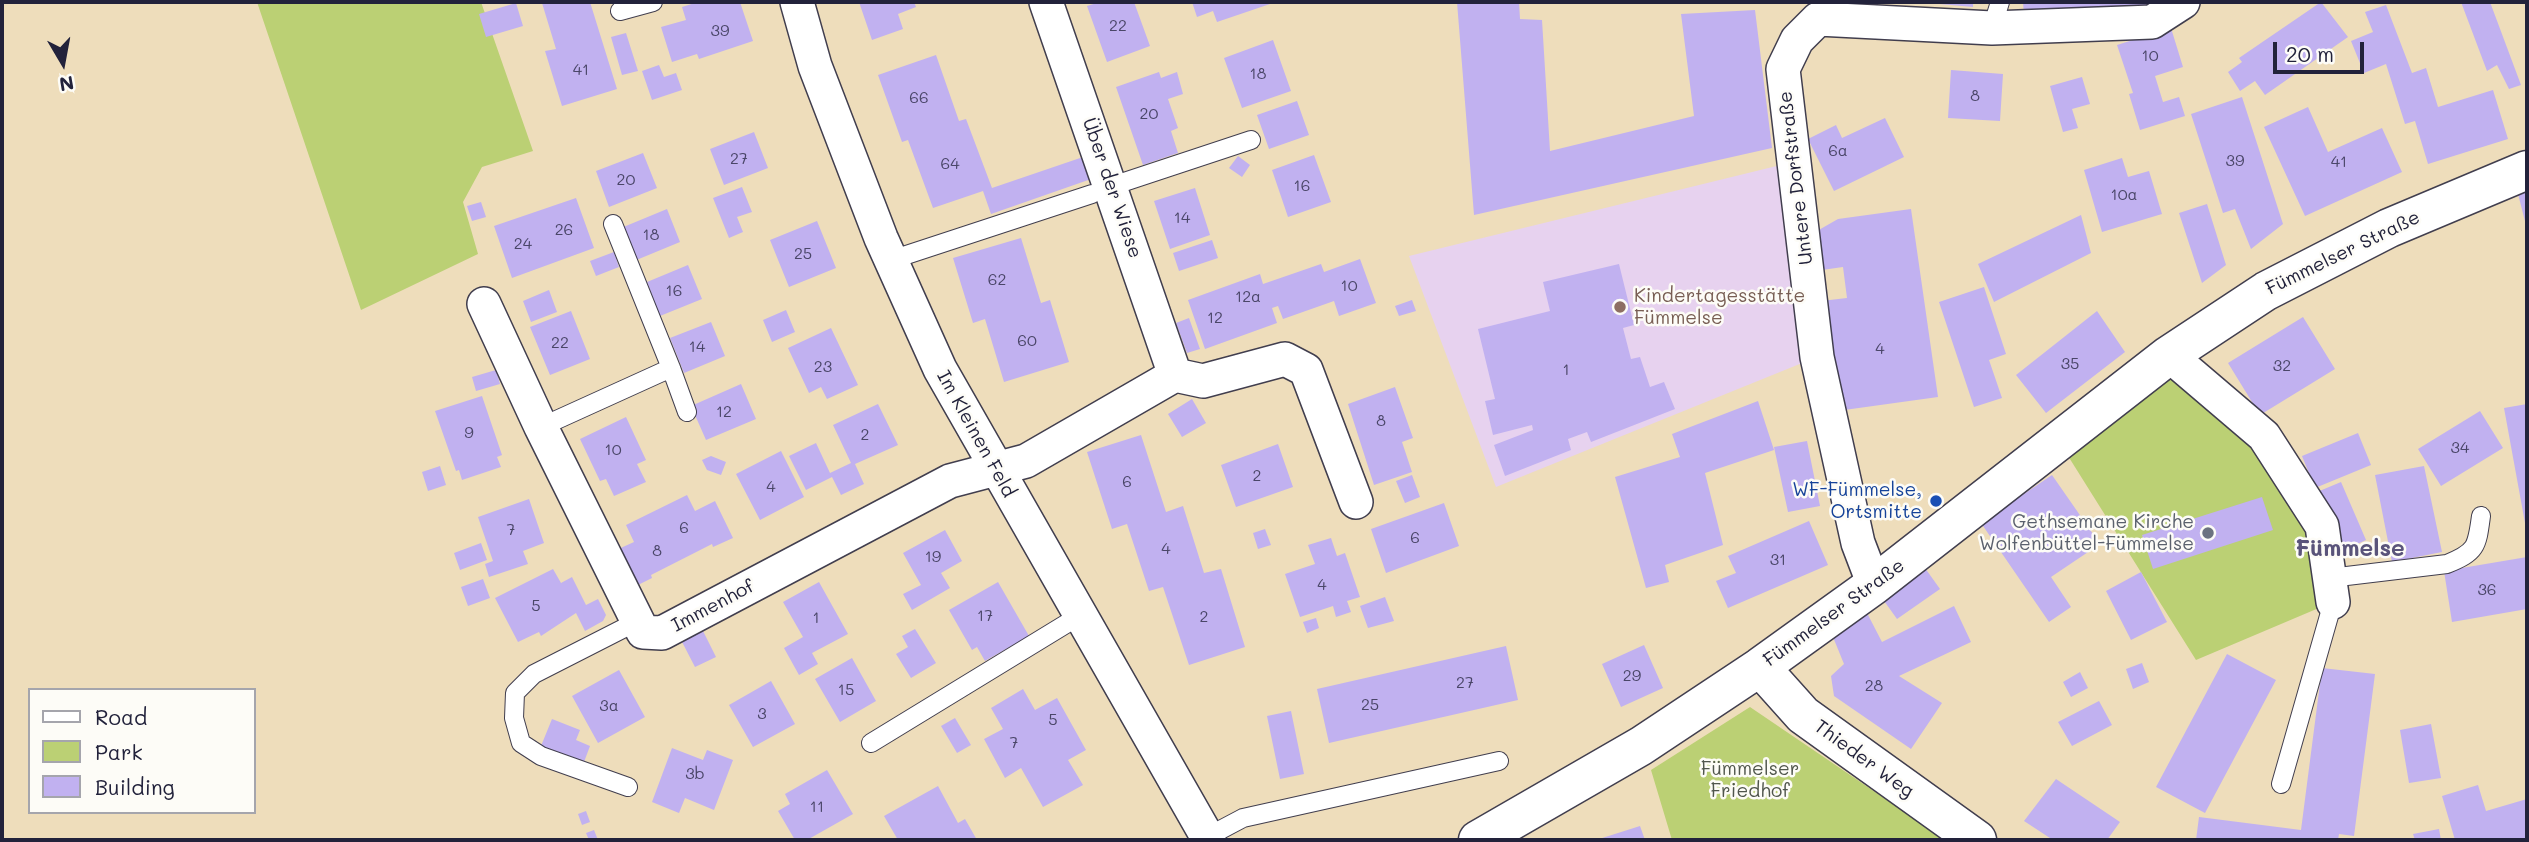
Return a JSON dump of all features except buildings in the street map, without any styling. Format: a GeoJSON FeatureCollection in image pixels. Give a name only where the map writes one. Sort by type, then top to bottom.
{"type":"FeatureCollection","features":[{"type":"Feature","properties":{"kind":"street","name":"Im Kleinen Feld"},"geometry":{"type":"LineString","coordinates":[[796,2],[815,66],[891,260],[940,369],[995,470],[1208,839]]}},
{"type":"Feature","properties":{"kind":"street","name":"Über der Wiese"},"geometry":{"type":"LineString","coordinates":[[1046,2],[1102,190],[1175,375]]}},
{"type":"Feature","properties":{"kind":"street","name":"Untere Dorfstraße"},"geometry":{"type":"LineString","coordinates":[[1874,585],[1858,544],[1817,357],[1783,69],[1797,40],[1818,19],[1996,15],[2152,22],[2183,2]]}},
{"type":"Feature","properties":{"kind":"street","name":"Fümmelser Straße"},"geometry":{"type":"LineString","coordinates":[[1478,840],[1675,724],[1759,667],[1874,585],[2169,355],[2266,291],[2389,228],[2527,170]]}},
{"type":"Feature","properties":{"kind":"street"},"geometry":{"type":"LineString","coordinates":[[484,304],[541,427],[638,621]]}},
{"type":"Feature","properties":{"kind":"street"},"geometry":{"type":"LineString","coordinates":[[2169,355],[2264,436],[2322,526],[2331,590]]}},
{"type":"Feature","properties":{"kind":"street"},"geometry":{"type":"LineString","coordinates":[[995,470],[1026,461],[1175,375],[1203,381],[1285,359],[1306,370],[1356,502]]}},
{"type":"Feature","properties":{"kind":"street","name":"Immenhof"},"geometry":{"type":"LineString","coordinates":[[638,621],[643,632],[662,633],[950,481],[995,470]]}},
{"type":"Feature","properties":{"kind":"street","name":"Thieder Weg"},"geometry":{"type":"LineString","coordinates":[[1759,667],[1803,715],[1977,840]]}},
{"type":"Feature","properties":{"kind":"lane"},"geometry":{"type":"LineString","coordinates":[[620,11],[653,2]]}},
{"type":"Feature","properties":{"kind":"lane"},"geometry":{"type":"LineString","coordinates":[[891,260],[1251,140]]}},
{"type":"Feature","properties":{"kind":"lane"},"geometry":{"type":"LineString","coordinates":[[613,224],[687,412]]}},
{"type":"Feature","properties":{"kind":"lane"},"geometry":{"type":"LineString","coordinates":[[541,427],[671,368]]}},
{"type":"Feature","properties":{"kind":"lane"},"geometry":{"type":"LineString","coordinates":[[2281,784],[2331,590],[2447,564],[2465,557],[2477,546],[2482,516]]}},
{"type":"Feature","properties":{"kind":"lane"},"geometry":{"type":"LineString","coordinates":[[871,743],[1080,616]]}},
{"type":"Feature","properties":{"kind":"lane"},"geometry":{"type":"LineString","coordinates":[[628,787],[541,756],[521,743],[514,718],[515,693],[534,674],[638,621]]}},
{"type":"Feature","properties":{"kind":"lane"},"geometry":{"type":"LineString","coordinates":[[1208,839],[1243,818],[1499,761]]}},
{"type":"Feature","properties":{"kind":"shaded area","name":"Kindertagesstätte Fümmelse"},"geometry":{"type":"Polygon","coordinates":[[[1793,162],[1817,357],[1496,487],[1409,256],[1793,162]]]}},
{"type":"Feature","properties":{"kind":"green space"},"geometry":{"type":"Polygon","coordinates":[[[257,2],[481,2],[533,151],[482,167],[463,202],[478,254],[361,310],[257,2]]]}},
{"type":"Feature","properties":{"kind":"green space"},"geometry":{"type":"Polygon","coordinates":[[[2169,355],[2322,526],[2333,602],[2196,660],[2058,440],[2169,355]]]}},
{"type":"Feature","properties":{"kind":"green space","name":"Fümmelser Friedhof"},"geometry":{"type":"Polygon","coordinates":[[[1750,707],[1940,836],[1941,840],[1672,840],[1651,770],[1750,707]]]}},
{"type":"Feature","properties":{"kind":"place","name":"Kindertagesstätte Fümmelse"},"geometry":{"type":"Point","coordinates":[1620,307]}},
{"type":"Feature","properties":{"kind":"place","name":"WF-Fümmelse, Ortsmitte"},"geometry":{"type":"Point","coordinates":[1936,501]}},
{"type":"Feature","properties":{"kind":"place","name":"Gethsemane Kirche Wolfenbüttel-Fümmelse"},"geometry":{"type":"Point","coordinates":[2208,533]}},
{"type":"Feature","properties":{"kind":"district","name":"Fümmelse"},"geometry":{"type":"Point","coordinates":[2350,549]}}]}
